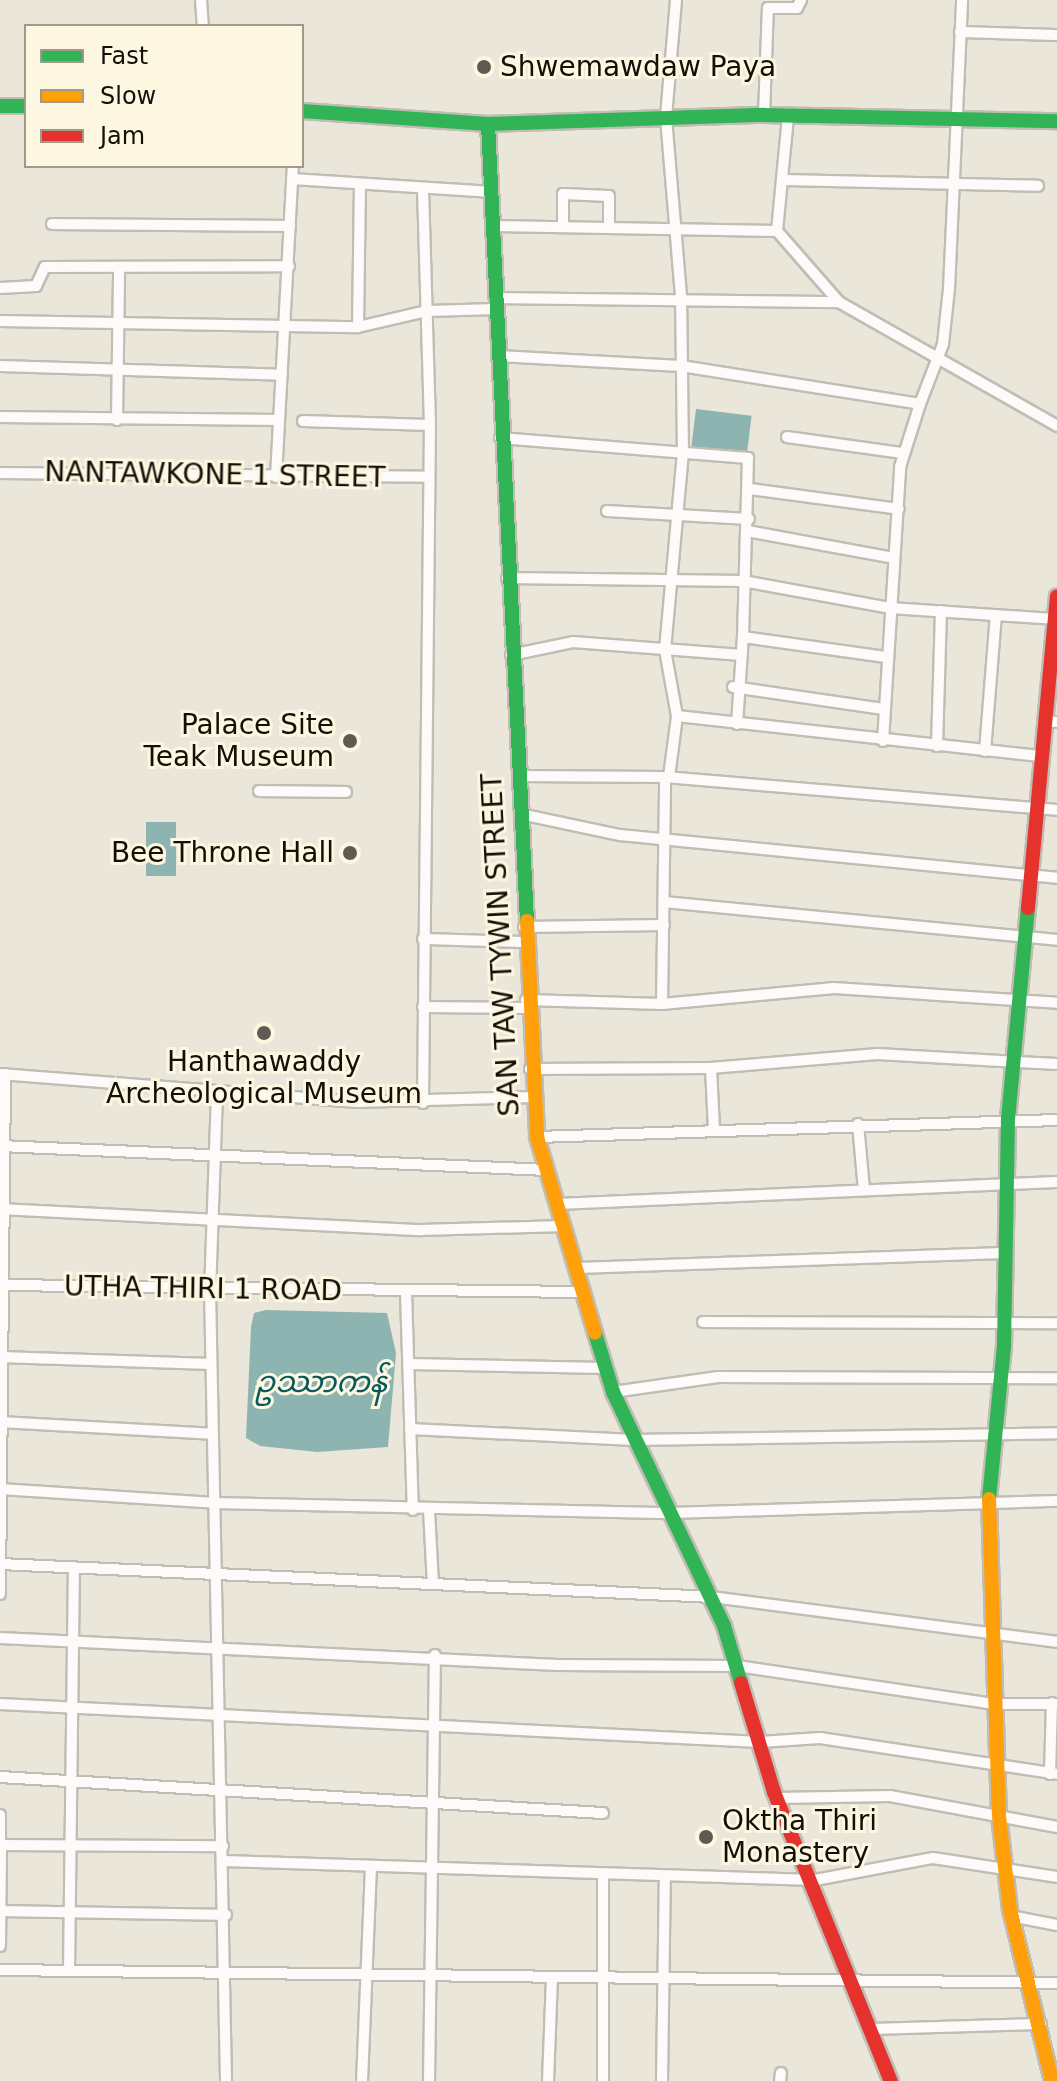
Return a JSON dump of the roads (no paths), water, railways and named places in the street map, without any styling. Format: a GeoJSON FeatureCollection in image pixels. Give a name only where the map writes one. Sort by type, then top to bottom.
{"type":"FeatureCollection","features":[{"type":"Feature","properties":{"kind":"street"},"geometry":{"type":"LineString","coordinates":[[201,0],[203,24]]}},
{"type":"Feature","properties":{"kind":"street"},"geometry":{"type":"LineString","coordinates":[[662,1004],[662,838],[667,777],[677,716],[665,650],[683,454],[678,228],[666,117],[676,0]]}},
{"type":"Feature","properties":{"kind":"street"},"geometry":{"type":"LineString","coordinates":[[764,115],[768,8],[797,8],[801,0]]}},
{"type":"Feature","properties":{"kind":"street"},"geometry":{"type":"LineString","coordinates":[[883,741],[886,657],[903,453],[932,358],[943,344],[956,182],[962,0]]}},
{"type":"Feature","properties":{"kind":"street"},"geometry":{"type":"LineString","coordinates":[[960,32],[1057,35]]}},
{"type":"Feature","properties":{"kind":"street"},"geometry":{"type":"LineString","coordinates":[[0,106],[24,106]]}},
{"type":"Feature","properties":{"kind":"street"},"geometry":{"type":"LineString","coordinates":[[304,111],[488,124],[764,115],[1057,121]]}},
{"type":"Feature","properties":{"kind":"street"},"geometry":{"type":"LineString","coordinates":[[788,117],[777,231],[839,302],[932,358],[1055,423]]}},
{"type":"Feature","properties":{"kind":"street","name":"SAN TAW TYWIN STREET"},"geometry":{"type":"LineString","coordinates":[[488,124],[530,1069],[537,1137],[613,1392],[712,1597],[737,1666],[777,1798],[815,1880],[849,1984],[891,2081]]}},
{"type":"Feature","properties":{"kind":"street"},"geometry":{"type":"LineString","coordinates":[[276,477],[293,168]]}},
{"type":"Feature","properties":{"kind":"street"},"geometry":{"type":"LineString","coordinates":[[292,179],[493,192]]}},
{"type":"Feature","properties":{"kind":"street"},"geometry":{"type":"LineString","coordinates":[[782,180],[1038,186]]}},
{"type":"Feature","properties":{"kind":"street"},"geometry":{"type":"LineString","coordinates":[[358,327],[360,185]]}},
{"type":"Feature","properties":{"kind":"street"},"geometry":{"type":"LineString","coordinates":[[423,189],[430,425],[423,1103]]}},
{"type":"Feature","properties":{"kind":"street"},"geometry":{"type":"LineString","coordinates":[[563,225],[563,194],[609,196],[609,226]]}},
{"type":"Feature","properties":{"kind":"street"},"geometry":{"type":"LineString","coordinates":[[52,224],[290,226]]}},
{"type":"Feature","properties":{"kind":"street"},"geometry":{"type":"LineString","coordinates":[[494,226],[777,231]]}},
{"type":"Feature","properties":{"kind":"street"},"geometry":{"type":"LineString","coordinates":[[0,288],[36,286],[45,267],[119,270],[289,266]]}},
{"type":"Feature","properties":{"kind":"street"},"geometry":{"type":"LineString","coordinates":[[117,420],[119,270]]}},
{"type":"Feature","properties":{"kind":"street"},"geometry":{"type":"LineString","coordinates":[[0,321],[358,327],[427,311],[496,304],[681,296],[839,302]]}},
{"type":"Feature","properties":{"kind":"street"},"geometry":{"type":"LineString","coordinates":[[498,356],[681,366],[920,404]]}},
{"type":"Feature","properties":{"kind":"street"},"geometry":{"type":"LineString","coordinates":[[0,366],[282,375]]}},
{"type":"Feature","properties":{"kind":"street"},"geometry":{"type":"LineString","coordinates":[[0,417],[279,420]]}},
{"type":"Feature","properties":{"kind":"street"},"geometry":{"type":"LineString","coordinates":[[303,421],[430,425]]}},
{"type":"Feature","properties":{"kind":"street"},"geometry":{"type":"LineString","coordinates":[[787,437],[903,453]]}},
{"type":"Feature","properties":{"kind":"street"},"geometry":{"type":"LineString","coordinates":[[500,438],[748,458],[750,489],[743,581],[743,637],[734,688],[737,724]]}},
{"type":"Feature","properties":{"kind":"street","name":"NANTAWKONE 1 STREET"},"geometry":{"type":"LineString","coordinates":[[0,473],[429,477]]}},
{"type":"Feature","properties":{"kind":"street"},"geometry":{"type":"LineString","coordinates":[[750,489],[899,509]]}},
{"type":"Feature","properties":{"kind":"street"},"geometry":{"type":"LineString","coordinates":[[607,511],[749,519]]}},
{"type":"Feature","properties":{"kind":"street"},"geometry":{"type":"LineString","coordinates":[[747,531],[894,558]]}},
{"type":"Feature","properties":{"kind":"street"},"geometry":{"type":"LineString","coordinates":[[507,578],[743,581],[890,608],[1054,619]]}},
{"type":"Feature","properties":{"kind":"street"},"geometry":{"type":"LineString","coordinates":[[1052,2081],[1041,2024],[1011,1916],[999,1816],[993,1704],[989,1501],[1002,1375],[1008,1119],[1042,756],[1051,721],[1057,596]]}},
{"type":"Feature","properties":{"kind":"street"},"geometry":{"type":"LineString","coordinates":[[937,746],[941,611]]}},
{"type":"Feature","properties":{"kind":"street"},"geometry":{"type":"LineString","coordinates":[[985,751],[996,615]]}},
{"type":"Feature","properties":{"kind":"street"},"geometry":{"type":"LineString","coordinates":[[743,637],[886,657]]}},
{"type":"Feature","properties":{"kind":"street"},"geometry":{"type":"LineString","coordinates":[[511,655],[573,642],[741,655]]}},
{"type":"Feature","properties":{"kind":"street"},"geometry":{"type":"LineString","coordinates":[[734,688],[883,709]]}},
{"type":"Feature","properties":{"kind":"street"},"geometry":{"type":"LineString","coordinates":[[677,716],[883,741],[1042,756]]}},
{"type":"Feature","properties":{"kind":"street"},"geometry":{"type":"LineString","coordinates":[[519,776],[667,777],[1057,810]]}},
{"type":"Feature","properties":{"kind":"street"},"geometry":{"type":"LineString","coordinates":[[259,791],[346,792]]}},
{"type":"Feature","properties":{"kind":"street"},"geometry":{"type":"LineString","coordinates":[[520,814],[662,838],[1057,878]]}},
{"type":"Feature","properties":{"kind":"street"},"geometry":{"type":"LineString","coordinates":[[664,902],[1057,940]]}},
{"type":"Feature","properties":{"kind":"street"},"geometry":{"type":"LineString","coordinates":[[423,939],[664,925]]}},
{"type":"Feature","properties":{"kind":"street"},"geometry":{"type":"LineString","coordinates":[[423,1007],[662,1004],[834,988],[1057,1003]]}},
{"type":"Feature","properties":{"kind":"street"},"geometry":{"type":"LineString","coordinates":[[530,1069],[711,1068],[877,1054],[1057,1064]]}},
{"type":"Feature","properties":{"kind":"street"},"geometry":{"type":"LineString","coordinates":[[711,1068],[714,1130]]}},
{"type":"Feature","properties":{"kind":"street"},"geometry":{"type":"LineString","coordinates":[[0,1594],[3,1074],[217,1093],[423,1103],[532,1097]]}},
{"type":"Feature","properties":{"kind":"street"},"geometry":{"type":"LineString","coordinates":[[217,1093],[210,1290],[215,1645],[226,1915],[226,2081]]}},
{"type":"Feature","properties":{"kind":"street"},"geometry":{"type":"LineString","coordinates":[[537,1137],[1008,1119],[1057,1120]]}},
{"type":"Feature","properties":{"kind":"street"},"geometry":{"type":"LineString","coordinates":[[858,1124],[864,1190]]}},
{"type":"Feature","properties":{"kind":"street"},"geometry":{"type":"LineString","coordinates":[[2,1146],[547,1170]]}},
{"type":"Feature","properties":{"kind":"street"},"geometry":{"type":"LineString","coordinates":[[557,1204],[1057,1182]]}},
{"type":"Feature","properties":{"kind":"street"},"geometry":{"type":"LineString","coordinates":[[2,1209],[212,1223],[564,1226]]}},
{"type":"Feature","properties":{"kind":"street"},"geometry":{"type":"LineString","coordinates":[[576,1268],[1005,1253]]}},
{"type":"Feature","properties":{"kind":"street","name":"UTHA THIRI 1 ROAD"},"geometry":{"type":"LineString","coordinates":[[2,1285],[210,1290],[584,1292]]}},
{"type":"Feature","properties":{"kind":"street"},"geometry":{"type":"LineString","coordinates":[[406,1292],[413,1510]]}},
{"type":"Feature","properties":{"kind":"street"},"geometry":{"type":"LineString","coordinates":[[703,1322],[1004,1319],[1057,1323]]}},
{"type":"Feature","properties":{"kind":"street"},"geometry":{"type":"LineString","coordinates":[[2,1357],[211,1364]]}},
{"type":"Feature","properties":{"kind":"street"},"geometry":{"type":"LineString","coordinates":[[410,1364],[605,1368]]}},
{"type":"Feature","properties":{"kind":"street"},"geometry":{"type":"LineString","coordinates":[[613,1392],[718,1377],[1002,1375],[1057,1378]]}},
{"type":"Feature","properties":{"kind":"street"},"geometry":{"type":"LineString","coordinates":[[2,1422],[212,1434]]}},
{"type":"Feature","properties":{"kind":"street"},"geometry":{"type":"LineString","coordinates":[[410,1429],[634,1440],[996,1431],[1057,1433]]}},
{"type":"Feature","properties":{"kind":"street"},"geometry":{"type":"LineString","coordinates":[[1,1489],[215,1503],[413,1510],[671,1513],[1057,1501]]}},
{"type":"Feature","properties":{"kind":"street"},"geometry":{"type":"LineString","coordinates":[[429,1510],[433,1584]]}},
{"type":"Feature","properties":{"kind":"street"},"geometry":{"type":"LineString","coordinates":[[0,1564],[712,1597],[1057,1642]]}},
{"type":"Feature","properties":{"kind":"street"},"geometry":{"type":"LineString","coordinates":[[69,1971],[68,1784],[74,1568]]}},
{"type":"Feature","properties":{"kind":"street"},"geometry":{"type":"LineString","coordinates":[[0,1638],[737,1666],[993,1704],[1055,1703],[1054,1774],[820,1738],[760,1742],[217,1719],[0,1704]]}},
{"type":"Feature","properties":{"kind":"street"},"geometry":{"type":"LineString","coordinates":[[429,2081],[429,1799],[435,1727],[435,1655]]}},
{"type":"Feature","properties":{"kind":"street"},"geometry":{"type":"LineString","coordinates":[[0,1777],[68,1784],[220,1787],[429,1799],[603,1813]]}},
{"type":"Feature","properties":{"kind":"street"},"geometry":{"type":"LineString","coordinates":[[777,1798],[890,1796],[1057,1827]]}},
{"type":"Feature","properties":{"kind":"street"},"geometry":{"type":"LineString","coordinates":[[0,1815],[0,1946]]}},
{"type":"Feature","properties":{"kind":"street"},"geometry":{"type":"LineString","coordinates":[[1,1845],[223,1846]]}},
{"type":"Feature","properties":{"kind":"street"},"geometry":{"type":"LineString","coordinates":[[224,1861],[815,1880],[933,1858],[1057,1877]]}},
{"type":"Feature","properties":{"kind":"street"},"geometry":{"type":"LineString","coordinates":[[362,2081],[371,1866]]}},
{"type":"Feature","properties":{"kind":"street"},"geometry":{"type":"LineString","coordinates":[[603,1875],[603,2081]]}},
{"type":"Feature","properties":{"kind":"street"},"geometry":{"type":"LineString","coordinates":[[662,2081],[665,1876]]}},
{"type":"Feature","properties":{"kind":"street"},"geometry":{"type":"LineString","coordinates":[[0,1911],[226,1915]]}},
{"type":"Feature","properties":{"kind":"street"},"geometry":{"type":"LineString","coordinates":[[1011,1916],[1057,1925]]}},
{"type":"Feature","properties":{"kind":"street"},"geometry":{"type":"LineString","coordinates":[[0,1970],[849,1984],[1030,1980],[1057,1983]]}},
{"type":"Feature","properties":{"kind":"street"},"geometry":{"type":"LineString","coordinates":[[548,2081],[552,1978]]}},
{"type":"Feature","properties":{"kind":"street"},"geometry":{"type":"LineString","coordinates":[[868,2029],[1041,2024]]}},
{"type":"Feature","properties":{"kind":"water"},"geometry":{"type":"Polygon","coordinates":[[[696,409],[752,416],[747,454],[691,447],[696,409]]]}},
{"type":"Feature","properties":{"kind":"water"},"geometry":{"type":"Polygon","coordinates":[[[146,822],[176,822],[176,876],[146,876],[146,822]]]}},
{"type":"Feature","properties":{"kind":"water","name":"ဥဿာကန်"},"geometry":{"type":"Polygon","coordinates":[[[266,1310],[387,1313],[396,1353],[388,1447],[317,1452],[260,1446],[246,1438],[251,1327],[254,1313],[266,1310]]]}},
{"type":"Feature","properties":{"kind":"place","name":"Shwemawdaw Paya"},"geometry":{"type":"Point","coordinates":[484,67]}},
{"type":"Feature","properties":{"kind":"place","name":"Palace Site Teak Museum"},"geometry":{"type":"Point","coordinates":[350,741]}},
{"type":"Feature","properties":{"kind":"place","name":"Bee Throne Hall"},"geometry":{"type":"Point","coordinates":[350,853]}},
{"type":"Feature","properties":{"kind":"place","name":"Hanthawaddy Archeological Museum"},"geometry":{"type":"Point","coordinates":[264,1033]}},
{"type":"Feature","properties":{"kind":"place","name":"Oktha Thiri Monastery"},"geometry":{"type":"Point","coordinates":[706,1837]}}]}
